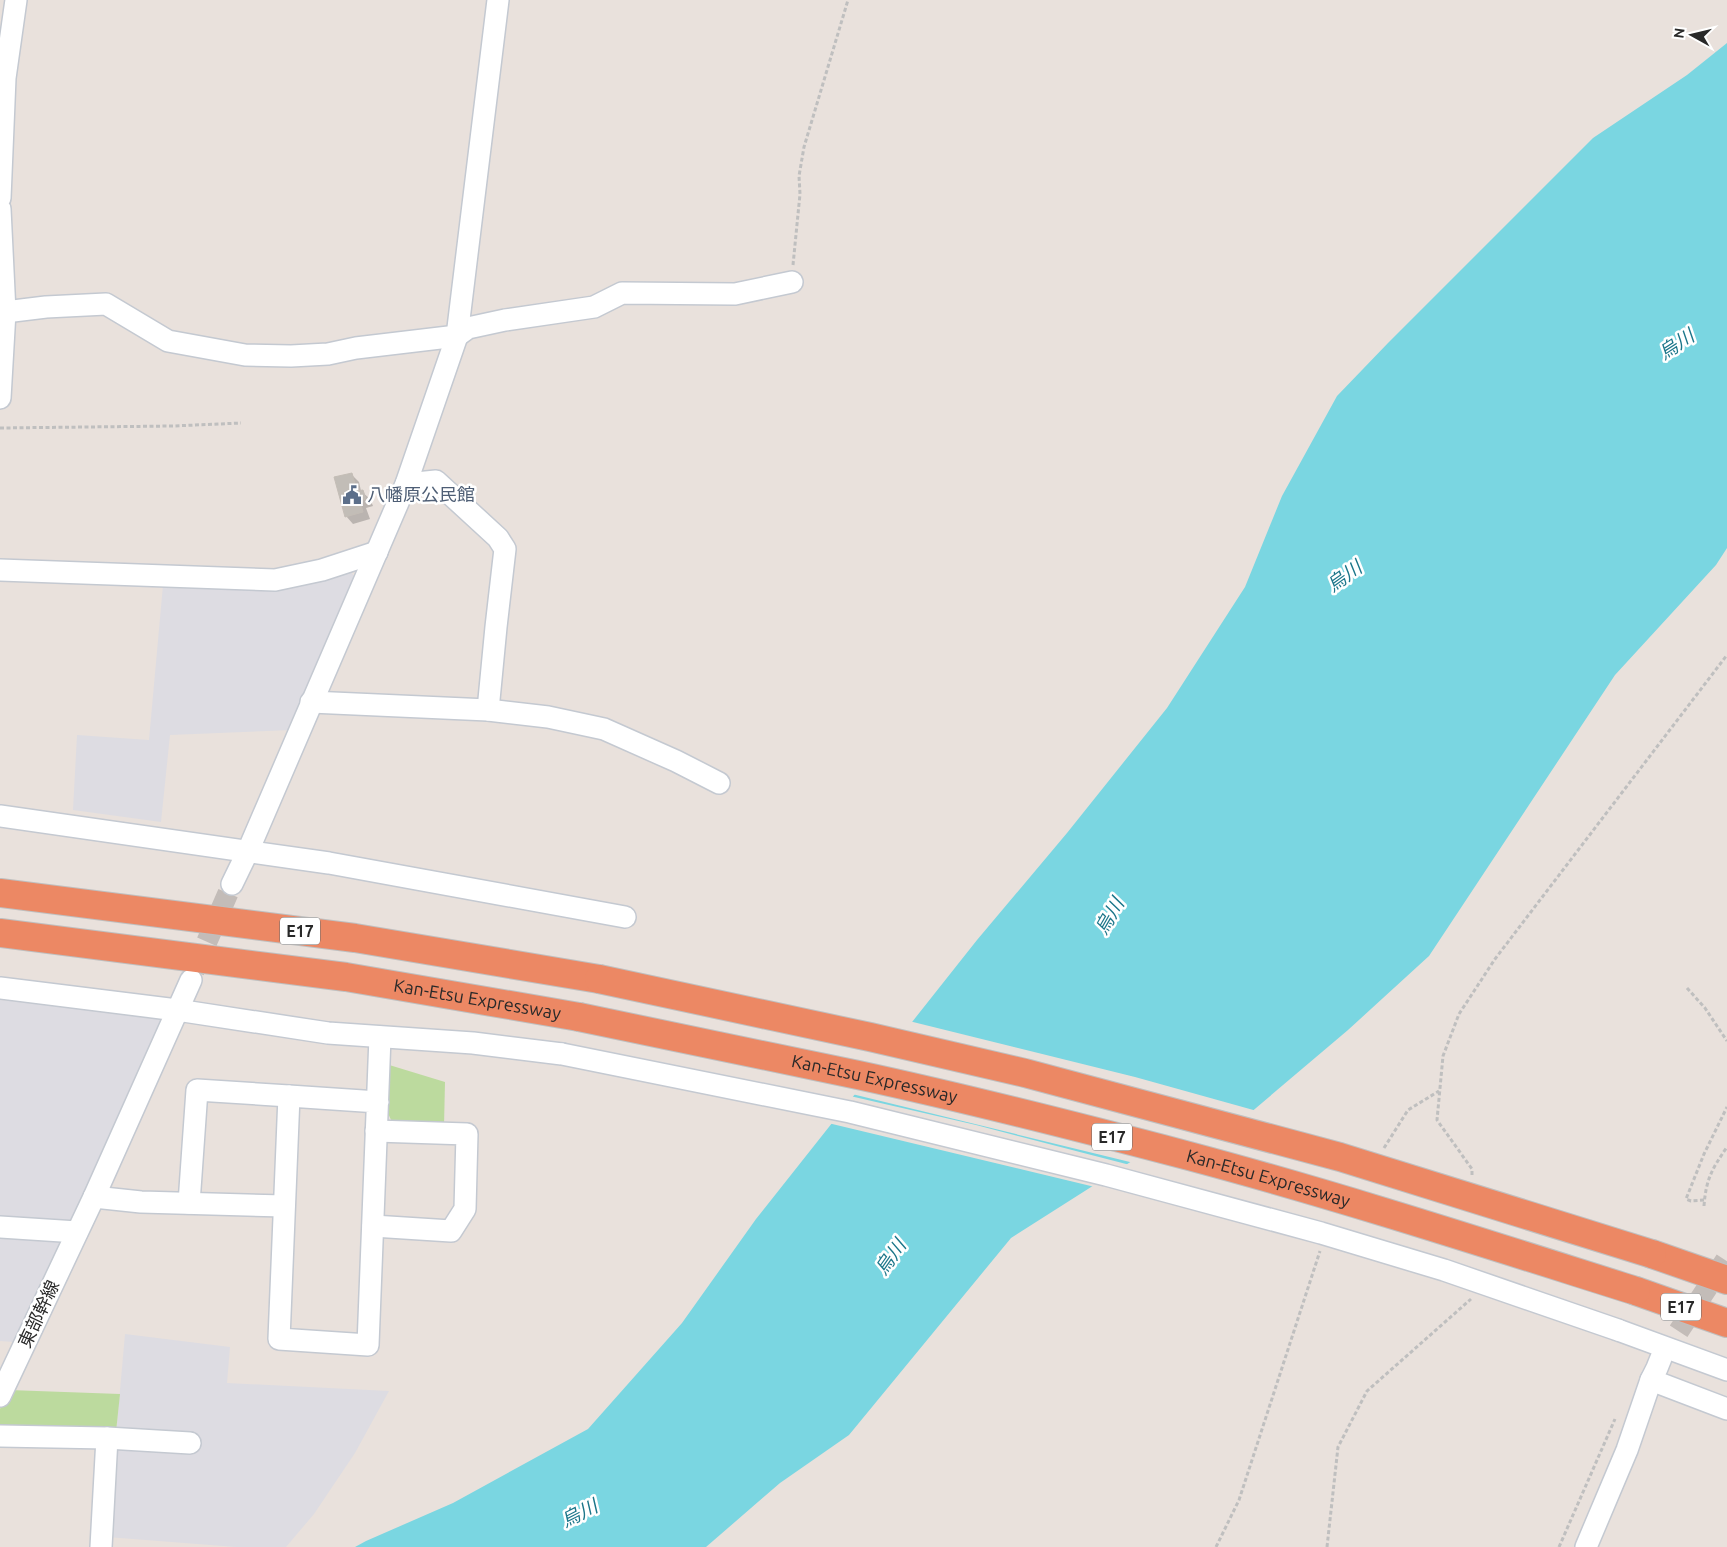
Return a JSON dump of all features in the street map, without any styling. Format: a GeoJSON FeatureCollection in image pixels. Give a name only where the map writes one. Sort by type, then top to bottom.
{"type":"FeatureCollection","features":[{"type":"Feature","properties":{"kind":"highway","name":"E17"},"geometry":{"type":"LineString","coordinates":[[0,893],[355,938],[599,979],[860,1034],[1025,1072],[1340,1157],[1652,1254],[1727,1280]]}},
{"type":"Feature","properties":{"kind":"highway","name":"Kan-Etsu Expressway"},"geometry":{"type":"LineString","coordinates":[[0,933],[346,977],[579,1017],[860,1076],[1006,1110],[1191,1157],[1391,1215],[1636,1291],[1727,1323]]}},
{"type":"Feature","properties":{"kind":"street"},"geometry":{"type":"LineString","coordinates":[[0,198],[3,77],[16,0]]}},
{"type":"Feature","properties":{"kind":"street"},"geometry":{"type":"LineString","coordinates":[[232,884],[248,851],[406,484],[457,336],[498,0]]}},
{"type":"Feature","properties":{"kind":"street"},"geometry":{"type":"LineString","coordinates":[[0,208],[2,311],[0,398]]}},
{"type":"Feature","properties":{"kind":"street"},"geometry":{"type":"LineString","coordinates":[[2,311],[106,304],[168,341],[246,355],[290,356],[328,354],[356,348],[457,336],[468,328],[505,320],[594,307],[622,293],[735,294],[792,282]]}},
{"type":"Feature","properties":{"kind":"street"},"geometry":{"type":"LineString","coordinates":[[406,484],[436,481],[498,538],[505,549],[488,710]]}},
{"type":"Feature","properties":{"kind":"street"},"geometry":{"type":"LineString","coordinates":[[0,570],[275,580],[322,570],[377,552]]}},
{"type":"Feature","properties":{"kind":"street"},"geometry":{"type":"LineString","coordinates":[[311,702],[488,710],[548,716],[604,729],[676,761],[719,783]]}},
{"type":"Feature","properties":{"kind":"street"},"geometry":{"type":"LineString","coordinates":[[0,816],[329,862],[625,917]]}},
{"type":"Feature","properties":{"kind":"street","name":"東部幹線"},"geometry":{"type":"LineString","coordinates":[[0,1396],[94,1197],[191,980]]}},
{"type":"Feature","properties":{"kind":"street"},"geometry":{"type":"LineString","coordinates":[[0,988],[177,1010],[328,1033],[473,1043],[562,1054],[850,1112],[1106,1175],[1320,1233],[1444,1270],[1727,1370]]}},
{"type":"Feature","properties":{"kind":"street"},"geometry":{"type":"LineString","coordinates":[[289,1096],[279,1339],[368,1345],[380,1037]]}},
{"type":"Feature","properties":{"kind":"street"},"geometry":{"type":"LineString","coordinates":[[189,1203],[197,1090],[378,1102]]}},
{"type":"Feature","properties":{"kind":"street"},"geometry":{"type":"LineString","coordinates":[[372,1226],[451,1231],[465,1209],[467,1134],[376,1131]]}},
{"type":"Feature","properties":{"kind":"street"},"geometry":{"type":"LineString","coordinates":[[94,1197],[141,1202],[284,1206]]}},
{"type":"Feature","properties":{"kind":"street"},"geometry":{"type":"LineString","coordinates":[[0,1227],[77,1232]]}},
{"type":"Feature","properties":{"kind":"street"},"geometry":{"type":"LineString","coordinates":[[1586,1547],[1627,1450],[1651,1380],[1661,1358]]}},
{"type":"Feature","properties":{"kind":"street"},"geometry":{"type":"LineString","coordinates":[[1651,1380],[1727,1409]]}},
{"type":"Feature","properties":{"kind":"street"},"geometry":{"type":"LineString","coordinates":[[0,1436],[107,1438],[190,1443]]}},
{"type":"Feature","properties":{"kind":"street"},"geometry":{"type":"LineString","coordinates":[[100,1547],[107,1438]]}},
{"type":"Feature","properties":{"kind":"path"},"geometry":{"type":"LineString","coordinates":[[792,282],[800,194],[799,176],[804,148],[848,0]]}},
{"type":"Feature","properties":{"kind":"path"},"geometry":{"type":"LineString","coordinates":[[0,428],[172,426],[241,422]]}},
{"type":"Feature","properties":{"kind":"path"},"geometry":{"type":"LineString","coordinates":[[1472,1178],[1472,1169],[1436,1120],[1442,1056],[1459,1014],[1495,959],[1727,655]]}},
{"type":"Feature","properties":{"kind":"path"},"geometry":{"type":"LineString","coordinates":[[1687,988],[1705,1008],[1727,1041]]}},
{"type":"Feature","properties":{"kind":"path"},"geometry":{"type":"LineString","coordinates":[[1382,1151],[1408,1110],[1439,1090]]}},
{"type":"Feature","properties":{"kind":"path"},"geometry":{"type":"LineString","coordinates":[[1704,1200],[1691,1201],[1686,1199],[1704,1154],[1727,1107]]}},
{"type":"Feature","properties":{"kind":"path"},"geometry":{"type":"LineString","coordinates":[[1704,1206],[1705,1193],[1711,1171],[1727,1147]]}},
{"type":"Feature","properties":{"kind":"path"},"geometry":{"type":"LineString","coordinates":[[1216,1547],[1239,1500],[1320,1250]]}},
{"type":"Feature","properties":{"kind":"path"},"geometry":{"type":"LineString","coordinates":[[1327,1547],[1338,1447],[1367,1391],[1471,1300],[1471,1290]]}},
{"type":"Feature","properties":{"kind":"path"},"geometry":{"type":"LineString","coordinates":[[1559,1547],[1606,1441]]}},
{"type":"Feature","properties":{"kind":"shaded area"},"geometry":{"type":"Polygon","coordinates":[[[351,572],[354,576],[292,730],[170,735],[161,822],[73,810],[77,735],[149,740],[163,585],[253,589],[295,587],[351,572]]]}},
{"type":"Feature","properties":{"kind":"shaded area"},"geometry":{"type":"Polygon","coordinates":[[[0,1000],[166,1016],[70,1226],[14,1342],[0,1341],[0,1000]]]}},
{"type":"Feature","properties":{"kind":"shaded area"},"geometry":{"type":"Polygon","coordinates":[[[125,1334],[230,1347],[227,1383],[389,1391],[355,1453],[314,1514],[286,1547],[236,1547],[107,1537],[125,1334]]]}},
{"type":"Feature","properties":{"kind":"green space"},"geometry":{"type":"Polygon","coordinates":[[[386,1064],[445,1082],[444,1126],[392,1122],[386,1109],[386,1064]]]}},
{"type":"Feature","properties":{"kind":"green space"},"geometry":{"type":"Polygon","coordinates":[[[9,1390],[120,1394],[116,1432],[0,1432],[0,1409],[9,1390]]]}},
{"type":"Feature","properties":{"kind":"water","name":"烏川"},"geometry":{"type":"Polygon","coordinates":[[[1727,43],[1727,548],[1716,565],[1615,675],[1429,956],[1348,1030],[1243,1119],[1132,1161],[1011,1238],[849,1435],[780,1483],[706,1547],[355,1547],[453,1503],[588,1429],[682,1323],[756,1219],[977,940],[1067,833],[1167,708],[1245,587],[1282,496],[1337,396],[1593,138],[1687,75],[1727,43]]]}},
{"type":"Feature","properties":{"kind":"pier"},"geometry":{"type":"Polygon","coordinates":[[[909,1021],[1135,1077],[1257,1111],[1244,1121],[1134,1163],[852,1094],[909,1021]]]}},
{"type":"Feature","properties":{"kind":"pier"},"geometry":{"type":"Polygon","coordinates":[[[850,1096],[976,1125],[1130,1165],[1095,1187],[828,1123],[850,1096]]]}},
{"type":"Feature","properties":{"kind":"building","name":"八幡原公民館"},"geometry":{"type":"Polygon","coordinates":[[[352,473],[357,491],[363,490],[366,499],[360,501],[363,512],[345,517],[334,477],[352,473]]]}},
{"type":"Feature","properties":{"kind":"tunnel"},"geometry":{"type":"LineString","coordinates":[[194,971],[232,884]]}},
{"type":"Feature","properties":{"kind":"tunnel"},"geometry":{"type":"LineString","coordinates":[[1661,1358],[1727,1258]]}},
{"type":"Feature","properties":{"kind":"place","name":"八幡原公民館"},"geometry":{"type":"Point","coordinates":[352,495]}}]}
